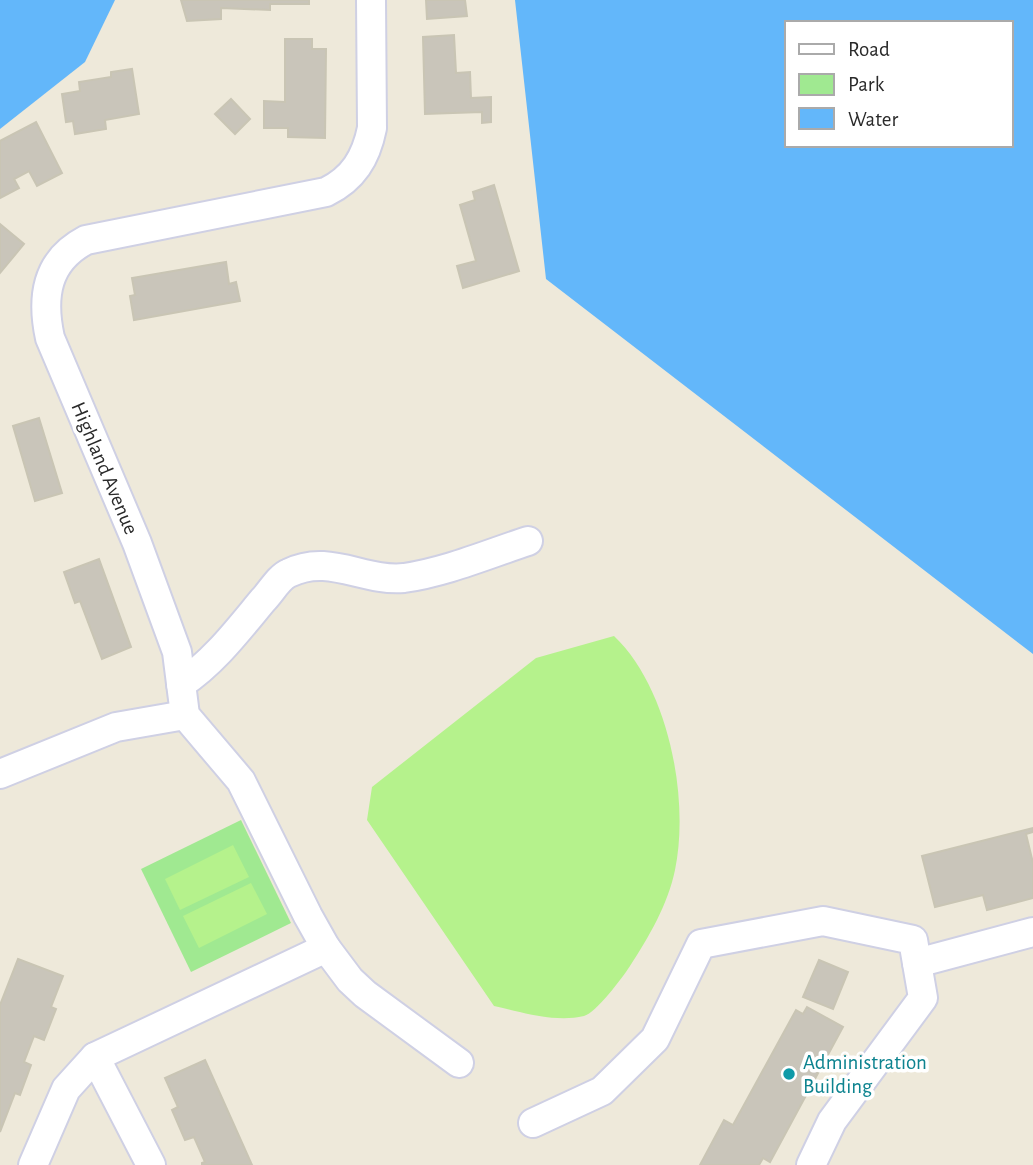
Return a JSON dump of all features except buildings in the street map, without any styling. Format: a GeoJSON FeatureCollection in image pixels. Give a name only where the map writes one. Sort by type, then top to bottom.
{"type":"FeatureCollection","features":[{"type":"Feature","properties":{"kind":"street","name":"Highland Avenue"},"geometry":{"type":"LineString","coordinates":[[185,715],[177,652],[137,543],[50,338],[44,306],[47,289],[55,268],[66,254],[86,240],[326,192],[350,176],[361,162],[372,128],[371,0]]}},
{"type":"Feature","properties":{"kind":"street"},"geometry":{"type":"LineString","coordinates":[[181,684],[203,670],[287,573],[311,566],[330,565],[373,578],[404,578],[454,566],[528,541]]}},
{"type":"Feature","properties":{"kind":"street"},"geometry":{"type":"LineString","coordinates":[[0,774],[116,727],[185,715],[242,781],[326,948],[350,980],[459,1063]]}},
{"type":"Feature","properties":{"kind":"street"},"geometry":{"type":"LineString","coordinates":[[533,1123],[601,1091],[655,1040],[701,944],[823,921],[913,940],[923,998],[832,1121],[811,1165]]}},
{"type":"Feature","properties":{"kind":"street"},"geometry":{"type":"LineString","coordinates":[[917,963],[1033,932]]}},
{"type":"Feature","properties":{"kind":"street"},"geometry":{"type":"LineString","coordinates":[[33,1165],[66,1089],[95,1057],[326,948]]}},
{"type":"Feature","properties":{"kind":"street"},"geometry":{"type":"LineString","coordinates":[[95,1057],[151,1165]]}},
{"type":"Feature","properties":{"kind":"green space"},"geometry":{"type":"Polygon","coordinates":[[[614,636],[633,658],[648,684],[661,713],[670,745],[677,778],[679,810],[679,841],[672,883],[657,920],[627,971],[589,1013],[562,1018],[527,1014],[494,1006],[367,820],[372,787],[536,658],[614,636]]]}},
{"type":"Feature","properties":{"kind":"green space"},"geometry":{"type":"Polygon","coordinates":[[[241,820],[291,923],[191,972],[141,869],[241,820]]]}},
{"type":"Feature","properties":{"kind":"green space"},"geometry":{"type":"Polygon","coordinates":[[[233,845],[249,877],[180,910],[165,879],[233,845]]]}},
{"type":"Feature","properties":{"kind":"green space"},"geometry":{"type":"Polygon","coordinates":[[[251,883],[267,914],[199,948],[183,916],[251,883]]]}},
{"type":"Feature","properties":{"kind":"water"},"geometry":{"type":"Polygon","coordinates":[[[0,0],[115,0],[85,62],[0,129],[0,0]]]}},
{"type":"Feature","properties":{"kind":"water"},"geometry":{"type":"Polygon","coordinates":[[[515,0],[1033,0],[1033,654],[546,279],[515,0]]]}},
{"type":"Feature","properties":{"kind":"place","name":"Administration Building"},"geometry":{"type":"Point","coordinates":[789,1074]}}]}
